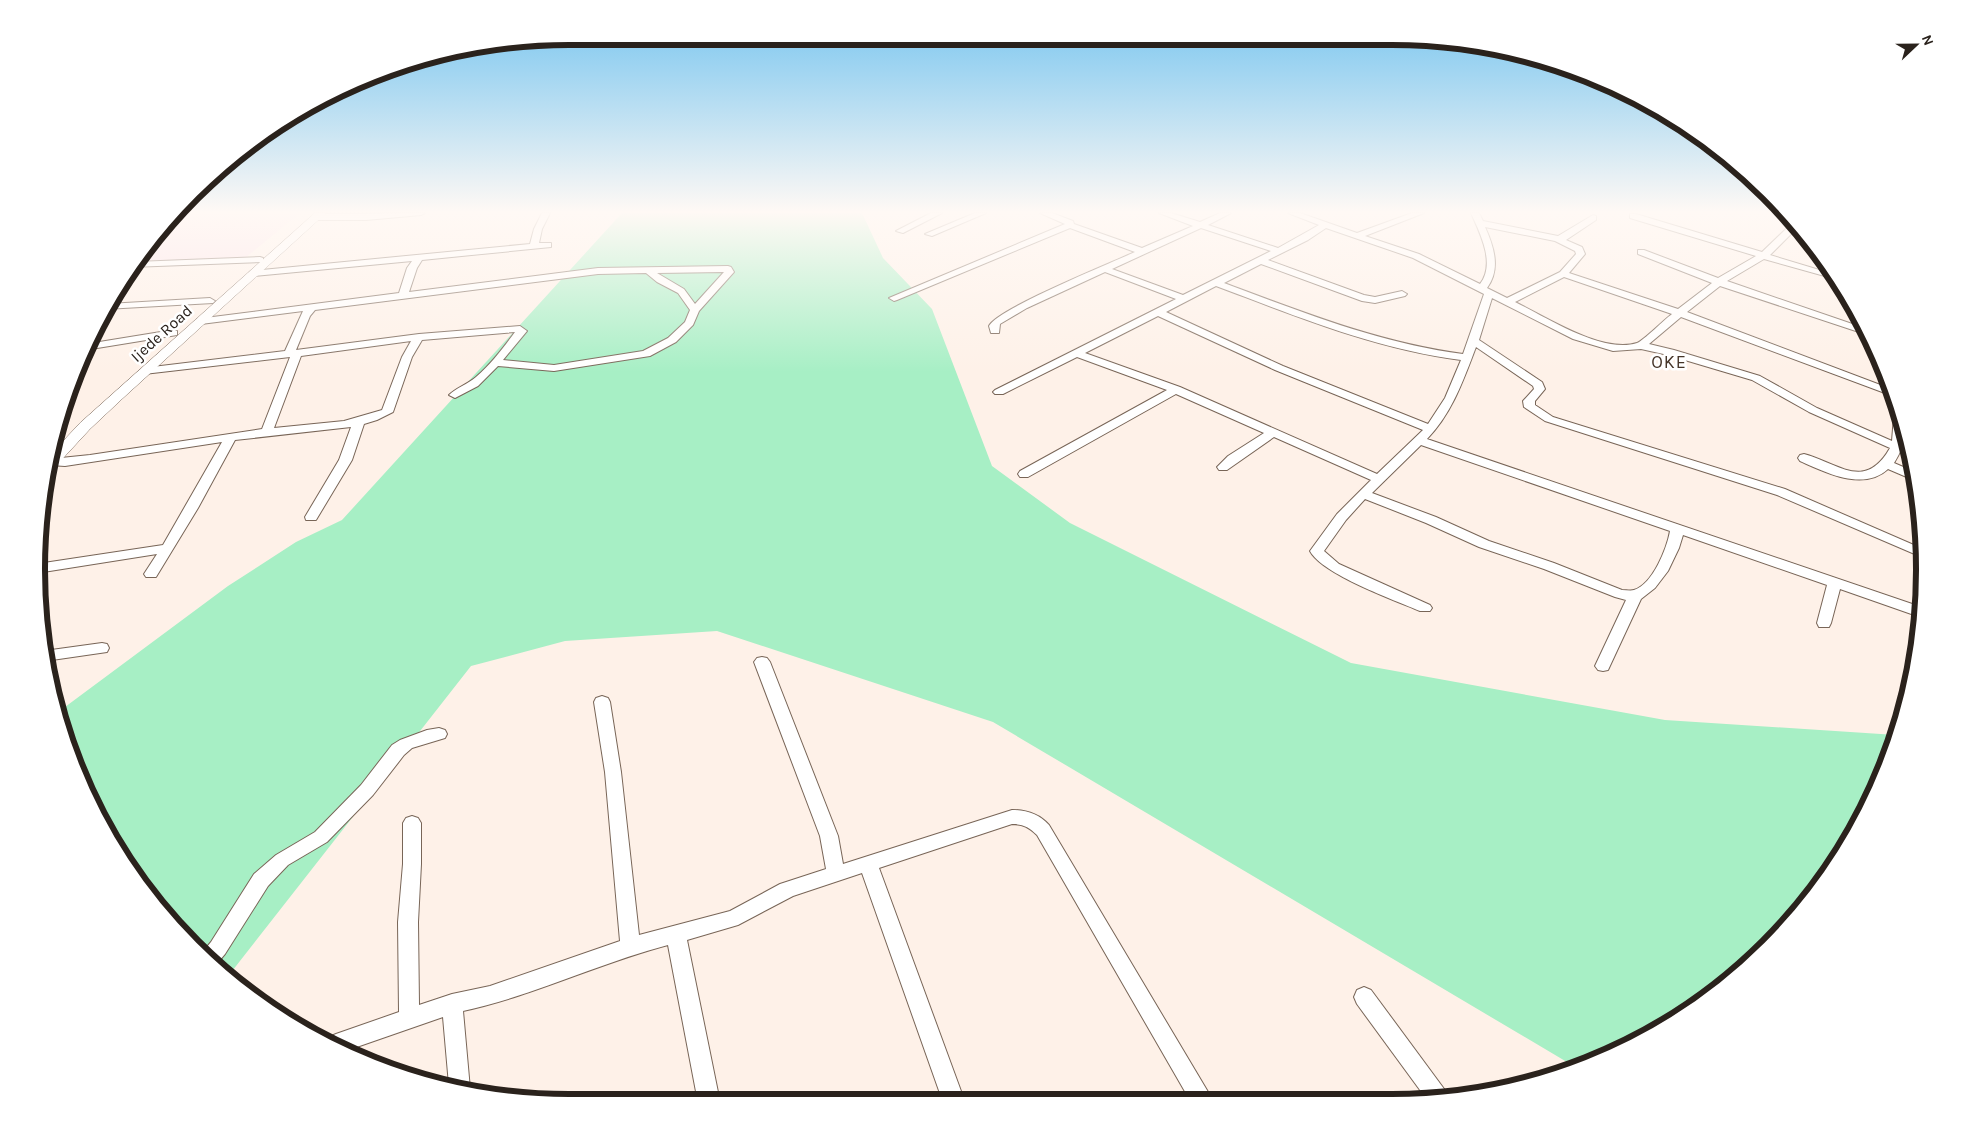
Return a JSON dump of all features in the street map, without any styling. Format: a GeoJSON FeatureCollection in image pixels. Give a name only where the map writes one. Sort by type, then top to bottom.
{"type":"FeatureCollection","features":[{"type":"Feature","properties":{"kind":"main road","name":"Ijede Road"},"geometry":{"type":"LineString","coordinates":[[63,434],[105,393],[252,266]]}},
{"type":"Feature","properties":{"kind":"main road","name":"Ijede Road"},"geometry":{"type":"LineString","coordinates":[[58,456],[85,426],[144,371],[262,266]]}},
{"type":"Feature","properties":{"kind":"street"},"geometry":{"type":"LineString","coordinates":[[254,274],[330,266]]}},
{"type":"Feature","properties":{"kind":"street"},"geometry":{"type":"LineString","coordinates":[[403,295],[413,266]]}},
{"type":"Feature","properties":{"kind":"street"},"geometry":{"type":"LineString","coordinates":[[894,298],[971,266]]}},
{"type":"Feature","properties":{"kind":"street"},"geometry":{"type":"LineString","coordinates":[[995,332],[994,326],[996,322],[1005,316],[1110,266]]}},
{"type":"Feature","properties":{"kind":"street"},"geometry":{"type":"LineString","coordinates":[[999,392],[1078,354],[1248,266]]}},
{"type":"Feature","properties":{"kind":"street"},"geometry":{"type":"LineString","coordinates":[[1277,266],[1362,298],[1375,300],[1402,294]]}},
{"type":"Feature","properties":{"kind":"street"},"geometry":{"type":"LineString","coordinates":[[1436,266],[1577,337],[1613,348],[1641,346],[1680,354],[1739,372],[1763,382],[1813,410],[1897,447]]}},
{"type":"Feature","properties":{"kind":"street"},"geometry":{"type":"LineString","coordinates":[[1425,608],[1368,584],[1320,557],[1317,551],[1350,506],[1430,428],[1445,410],[1475,342],[1485,291],[1491,273],[1490,266]]}},
{"type":"Feature","properties":{"kind":"street"},"geometry":{"type":"LineString","coordinates":[[1507,302],[1563,274],[1570,266]]}},
{"type":"Feature","properties":{"kind":"street"},"geometry":{"type":"LineString","coordinates":[[1677,266],[1718,282],[1857,329]]}},
{"type":"Feature","properties":{"kind":"street"},"geometry":{"type":"LineString","coordinates":[[1641,346],[1718,282],[1745,266]]}},
{"type":"Feature","properties":{"kind":"street"},"geometry":{"type":"LineString","coordinates":[[1799,266],[1825,274]]}},
{"type":"Feature","properties":{"kind":"street"},"geometry":{"type":"LineString","coordinates":[[1104,269],[1184,299]]}},
{"type":"Feature","properties":{"kind":"street"},"geometry":{"type":"LineString","coordinates":[[201,321],[598,271],[728,270],[729,272],[695,310],[689,323],[672,340],[646,354],[565,367],[533,367],[496,363]]}},
{"type":"Feature","properties":{"kind":"street"},"geometry":{"type":"LineString","coordinates":[[650,272],[660,280],[681,291],[695,310]]}},
{"type":"Feature","properties":{"kind":"street"},"geometry":{"type":"LineString","coordinates":[[1563,274],[1631,295],[1884,390]]}},
{"type":"Feature","properties":{"kind":"street"},"geometry":{"type":"LineString","coordinates":[[1216,283],[1364,336],[1428,353],[1467,358]]}},
{"type":"Feature","properties":{"kind":"street"},"geometry":{"type":"LineString","coordinates":[[115,307],[210,301]]}},
{"type":"Feature","properties":{"kind":"street"},"geometry":{"type":"LineString","coordinates":[[267,432],[305,315],[312,307]]}},
{"type":"Feature","properties":{"kind":"street"},"geometry":{"type":"LineString","coordinates":[[1158,312],[1279,368],[1430,428]]}},
{"type":"Feature","properties":{"kind":"street"},"geometry":{"type":"LineString","coordinates":[[144,371],[419,337],[520,328],[522,331],[496,363],[466,390],[455,395]]}},
{"type":"Feature","properties":{"kind":"street"},"geometry":{"type":"LineString","coordinates":[[96,345],[173,333]]}},
{"type":"Feature","properties":{"kind":"street"},"geometry":{"type":"LineString","coordinates":[[56,463],[230,439],[267,432],[358,423],[387,412],[407,357],[419,337]]}},
{"type":"Feature","properties":{"kind":"street"},"geometry":{"type":"LineString","coordinates":[[1475,342],[1538,384],[1540,388],[1530,401],[1530,407],[1549,419],[1781,492],[1915,551]]}},
{"type":"Feature","properties":{"kind":"street"},"geometry":{"type":"LineString","coordinates":[[1078,354],[1176,389],[1379,479]]}},
{"type":"Feature","properties":{"kind":"street"},"geometry":{"type":"LineString","coordinates":[[1024,474],[1176,389]]}},
{"type":"Feature","properties":{"kind":"street"},"geometry":{"type":"LineString","coordinates":[[311,517],[335,481],[355,440],[358,423]]}},
{"type":"Feature","properties":{"kind":"street"},"geometry":{"type":"LineString","coordinates":[[1223,467],[1272,433]]}},
{"type":"Feature","properties":{"kind":"street"},"geometry":{"type":"LineString","coordinates":[[1804,458],[1829,470],[1845,475],[1870,475],[1882,470],[1887,464],[1897,447],[1898,435]]}},
{"type":"Feature","properties":{"kind":"street"},"geometry":{"type":"LineString","coordinates":[[150,574],[168,548],[230,439]]}},
{"type":"Feature","properties":{"kind":"street"},"geometry":{"type":"LineString","coordinates":[[1418,440],[1914,610]]}},
{"type":"Feature","properties":{"kind":"street"},"geometry":{"type":"LineString","coordinates":[[1887,464],[1907,473]]}},
{"type":"Feature","properties":{"kind":"street"},"geometry":{"type":"LineString","coordinates":[[1364,494],[1431,520],[1484,544],[1549,566],[1620,594],[1636,596]]}},
{"type":"Feature","properties":{"kind":"street"},"geometry":{"type":"LineString","coordinates":[[1603,666],[1636,596],[1650,587],[1667,561],[1677,530]]}},
{"type":"Feature","properties":{"kind":"street"},"geometry":{"type":"LineString","coordinates":[[45,568],[168,548]]}},
{"type":"Feature","properties":{"kind":"street"},"geometry":{"type":"LineString","coordinates":[[1824,623],[1835,584]]}},
{"type":"Feature","properties":{"kind":"street"},"geometry":{"type":"LineString","coordinates":[[52,655],[102,648]]}},
{"type":"Feature","properties":{"kind":"street"},"geometry":{"type":"LineString","coordinates":[[762,662],[829,836],[836,874]]}},
{"type":"Feature","properties":{"kind":"street"},"geometry":{"type":"LineString","coordinates":[[602,702],[614,781],[630,946]]}},
{"type":"Feature","properties":{"kind":"street"},"geometry":{"type":"LineString","coordinates":[[213,953],[261,880],[282,860],[321,837],[367,790],[398,750],[406,744],[439,734]]}},
{"type":"Feature","properties":{"kind":"street"},"geometry":{"type":"LineString","coordinates":[[342,1042],[452,1004],[490,996],[630,946],[676,935],[743,915],[756,905],[783,892],[1012,817],[1025,816],[1036,822],[1043,830],[1198,1094]]}},
{"type":"Feature","properties":{"kind":"street"},"geometry":{"type":"LineString","coordinates":[[409,1020],[408,922],[412,864],[412,823]]}},
{"type":"Feature","properties":{"kind":"street"},"geometry":{"type":"LineString","coordinates":[[868,864],[951,1094]]}},
{"type":"Feature","properties":{"kind":"street"},"geometry":{"type":"LineString","coordinates":[[676,935],[707,1094]]}},
{"type":"Feature","properties":{"kind":"street"},"geometry":{"type":"LineString","coordinates":[[1364,997],[1435,1092]]}},
{"type":"Feature","properties":{"kind":"street"},"geometry":{"type":"LineString","coordinates":[[452,1004],[460,1082]]}},
{"type":"Feature","properties":{"kind":"green space"},"geometry":{"type":"Polygon","coordinates":[[[574,266],[891,266],[932,309],[992,466],[1070,523],[1351,663],[1665,720],[1889,735],[1876,770],[1846,832],[1808,889],[1762,940],[1711,986],[1683,1006],[1623,1040],[1568,1063],[993,722],[717,631],[565,641],[471,666],[232,971],[175,915],[133,861],[99,801],[85,770],[64,708],[228,586],[296,542],[342,520],[574,266]]]}},
{"type":"Feature","properties":{"kind":"district","name":"OKE"},"geometry":{"type":"Point","coordinates":[1669,362]}}]}
